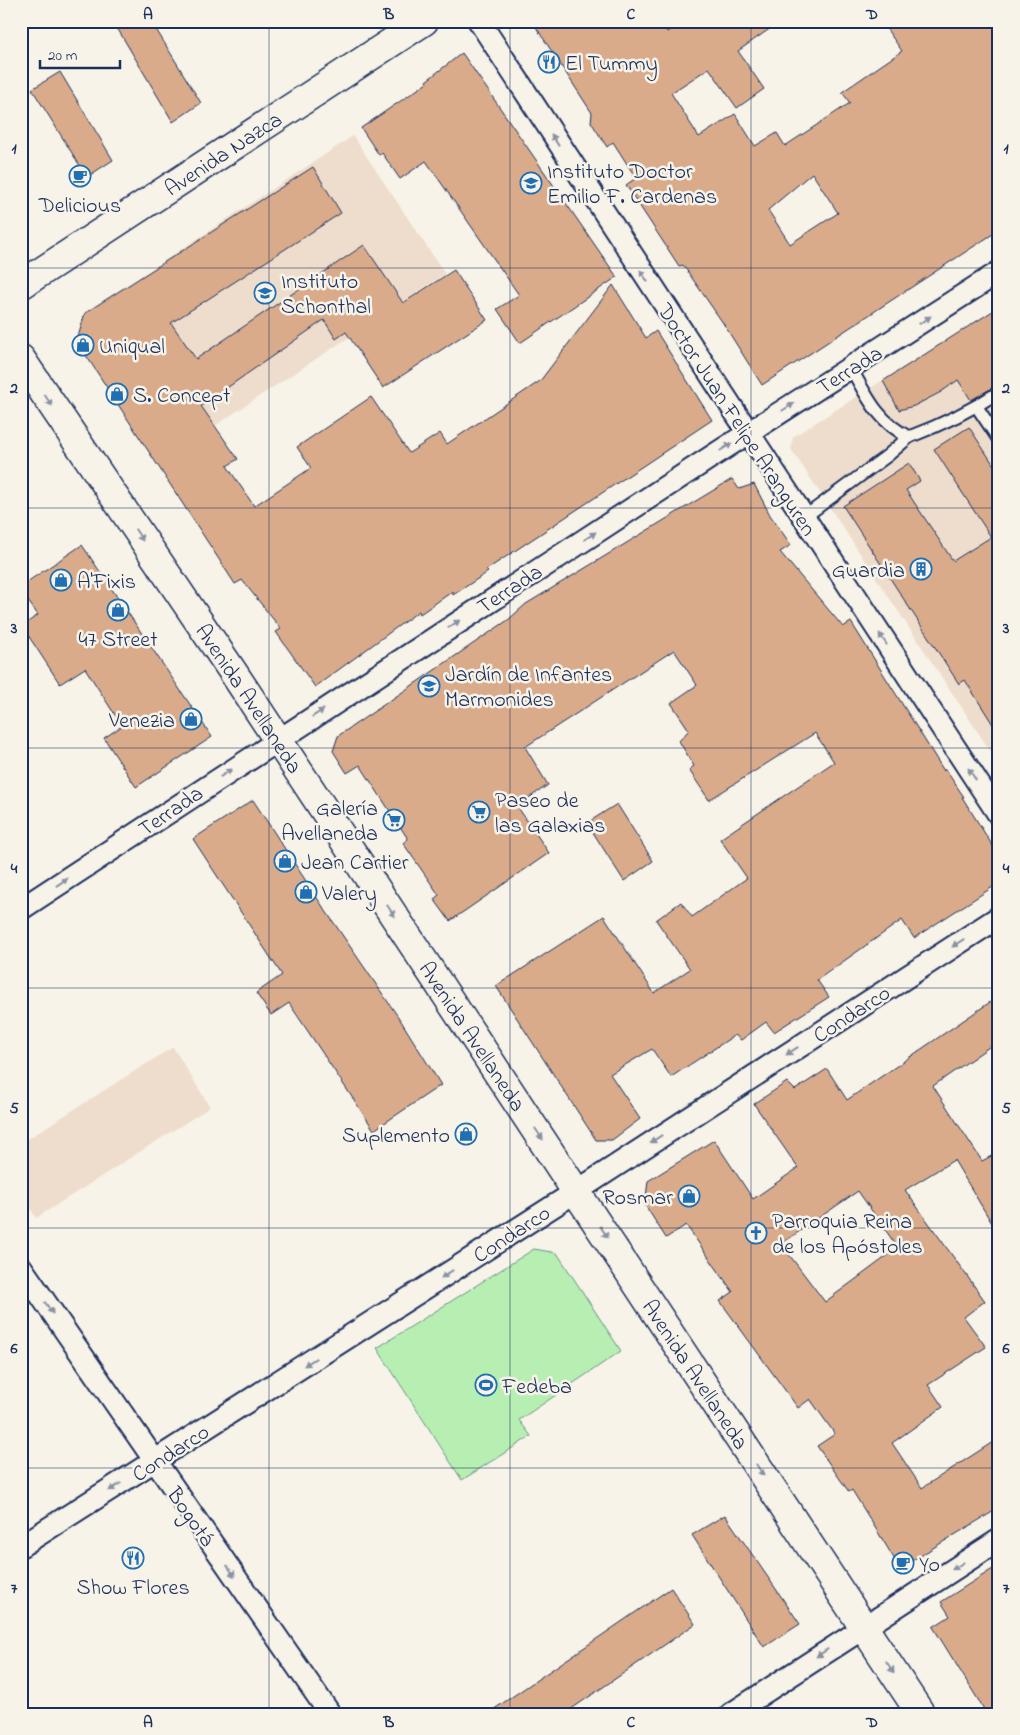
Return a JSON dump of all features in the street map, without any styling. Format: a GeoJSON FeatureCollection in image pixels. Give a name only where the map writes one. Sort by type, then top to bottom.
{"type":"FeatureCollection","features":[{"type":"Feature","properties":{"kind":"main road","name":"Avenida Nazca"},"geometry":{"type":"LineString","coordinates":[[21,285],[424,21]]}},
{"type":"Feature","properties":{"kind":"main road","name":"Avenida Avellaneda"},"geometry":{"type":"LineString","coordinates":[[21,359],[577,1191],[921,1714]]}},
{"type":"Feature","properties":{"kind":"street","name":"Doctor Juan Felipe Aranguren"},"geometry":{"type":"LineString","coordinates":[[479,21],[747,434],[999,815]]}},
{"type":"Feature","properties":{"kind":"street","name":"Terrada"},"geometry":{"type":"LineString","coordinates":[[21,909],[277,740],[999,272]]}},
{"type":"Feature","properties":{"kind":"street","name":"Condarco"},"geometry":{"type":"LineString","coordinates":[[21,1546],[577,1191],[999,917]]}},
{"type":"Feature","properties":{"kind":"street","name":"Bogotá"},"geometry":{"type":"LineString","coordinates":[[21,1267],[330,1714]]}},
{"type":"Feature","properties":{"kind":"street"},"geometry":{"type":"LineString","coordinates":[[731,1714],[863,1626],[999,1540]]}},
{"type":"Feature","properties":{"kind":"lane"},"geometry":{"type":"LineString","coordinates":[[851,368],[866,396],[886,422],[892,429],[909,437]]}},
{"type":"Feature","properties":{"kind":"lane"},"geometry":{"type":"LineString","coordinates":[[803,518],[887,456],[909,437],[943,424],[977,407],[999,392]]}},
{"type":"Feature","properties":{"kind":"lane"},"geometry":{"type":"LineString","coordinates":[[977,407],[999,440]]}},
{"type":"Feature","properties":{"kind":"shaded area","name":"Instituto Schonthal"},"geometry":{"type":"Polygon","coordinates":[[[353,136],[445,274],[178,450],[85,313],[353,136]]]}},
{"type":"Feature","properties":{"kind":"shaded area"},"geometry":{"type":"Polygon","coordinates":[[[999,307],[999,764],[791,449],[793,437],[999,307]]]}},
{"type":"Feature","properties":{"kind":"shaded area"},"geometry":{"type":"Polygon","coordinates":[[[173,1047],[210,1107],[36,1218],[21,1193],[21,1143],[173,1047]]]}},
{"type":"Feature","properties":{"kind":"green space","name":"Fedeba"},"geometry":{"type":"Polygon","coordinates":[[[534,1249],[557,1253],[621,1351],[519,1420],[531,1436],[462,1480],[377,1348],[534,1249]]]}},
{"type":"Feature","properties":{"kind":"building"},"geometry":{"type":"Polygon","coordinates":[[[113,21],[151,21],[201,103],[173,122],[113,21]]]}},
{"type":"Feature","properties":{"kind":"building"},"geometry":{"type":"Polygon","coordinates":[[[532,21],[660,21],[667,32],[682,21],[781,21],[738,51],[764,89],[737,108],[709,68],[671,93],[699,137],[735,114],[755,146],[777,133],[785,146],[850,103],[842,92],[902,51],[881,21],[999,21],[999,230],[762,385],[723,323],[683,265],[679,266],[626,185],[636,178],[613,142],[607,147],[591,122],[592,113],[532,21]],[[812,173],[768,210],[790,244],[838,213],[812,173]]]}},
{"type":"Feature","properties":{"kind":"building"},"geometry":{"type":"Polygon","coordinates":[[[462,53],[617,277],[520,343],[497,309],[519,295],[426,161],[400,179],[382,153],[379,155],[361,128],[427,83],[426,81],[462,53]]]}},
{"type":"Feature","properties":{"kind":"building"},"geometry":{"type":"Polygon","coordinates":[[[60,72],[113,160],[87,177],[32,89],[60,72]]]}},
{"type":"Feature","properties":{"kind":"building"},"geometry":{"type":"Polygon","coordinates":[[[313,167],[341,213],[171,323],[196,359],[364,245],[403,303],[454,270],[487,320],[383,388],[346,332],[336,339],[324,320],[201,406],[238,459],[227,466],[254,506],[311,468],[297,447],[371,397],[409,453],[440,433],[447,444],[540,381],[613,285],[646,338],[656,331],[712,420],[486,570],[488,572],[453,595],[453,591],[420,614],[419,611],[315,687],[276,632],[281,629],[242,580],[235,584],[78,343],[85,313],[313,167]]]}},
{"type":"Feature","properties":{"kind":"building"},"geometry":{"type":"Polygon","coordinates":[[[999,307],[999,384],[971,400],[958,380],[941,392],[914,406],[899,410],[883,381],[999,307]]]}},
{"type":"Feature","properties":{"kind":"building","name":"Guardia"},"geometry":{"type":"Polygon","coordinates":[[[969,427],[999,473],[999,734],[965,680],[959,684],[843,506],[909,463],[920,481],[906,490],[953,561],[991,537],[934,449],[969,427]]]}},
{"type":"Feature","properties":{"kind":"building"},"geometry":{"type":"Polygon","coordinates":[[[732,479],[739,489],[754,484],[770,515],[791,545],[780,552],[843,627],[851,622],[944,771],[945,769],[964,797],[962,797],[999,856],[999,883],[914,938],[902,920],[817,980],[829,997],[774,1032],[766,1022],[741,1040],[735,1035],[671,1077],[652,1049],[610,1074],[640,1119],[612,1140],[596,1140],[496,986],[604,916],[654,993],[690,969],[656,920],[681,902],[692,917],[747,878],[720,839],[834,762],[815,733],[709,800],[689,770],[694,766],[679,741],[689,730],[671,703],[697,685],[674,650],[525,747],[548,785],[517,806],[549,853],[450,921],[434,899],[439,895],[403,843],[408,839],[360,765],[347,773],[333,751],[338,736],[508,620],[526,604],[732,479]]]}},
{"type":"Feature","properties":{"kind":"building"},"geometry":{"type":"Polygon","coordinates":[[[82,545],[212,737],[136,787],[104,738],[122,726],[85,668],[60,684],[22,626],[38,615],[21,591],[21,586],[82,545]]]}},
{"type":"Feature","properties":{"kind":"building"},"geometry":{"type":"Polygon","coordinates":[[[253,800],[401,1021],[441,1085],[374,1130],[289,1003],[271,1015],[256,993],[282,975],[193,839],[253,800]]]}},
{"type":"Feature","properties":{"kind":"building"},"geometry":{"type":"Polygon","coordinates":[[[617,804],[653,861],[624,881],[587,823],[617,804]]]}},
{"type":"Feature","properties":{"kind":"building"},"geometry":{"type":"Polygon","coordinates":[[[999,996],[999,1040],[933,1086],[982,1161],[999,1152],[999,1235],[954,1160],[905,1190],[985,1301],[964,1317],[986,1347],[928,1385],[943,1407],[892,1443],[922,1488],[999,1438],[999,1508],[900,1568],[852,1490],[849,1492],[817,1446],[835,1434],[810,1399],[798,1408],[720,1301],[733,1292],[686,1225],[666,1238],[645,1205],[648,1181],[714,1140],[753,1199],[798,1168],[754,1104],[787,1082],[795,1090],[827,1069],[847,1100],[999,996]],[[858,1191],[781,1244],[825,1302],[898,1248],[858,1191]]]}},
{"type":"Feature","properties":{"kind":"building"},"geometry":{"type":"Polygon","coordinates":[[[725,1515],[800,1624],[764,1647],[692,1535],[725,1515]]]}},
{"type":"Feature","properties":{"kind":"building"},"geometry":{"type":"Polygon","coordinates":[[[999,1565],[999,1714],[987,1714],[933,1627],[950,1616],[941,1602],[999,1565]]]}},
{"type":"Feature","properties":{"kind":"building"},"geometry":{"type":"Polygon","coordinates":[[[671,1588],[695,1624],[564,1714],[487,1714],[671,1588]]]}},
{"type":"Feature","properties":{"kind":"place","name":"El Tummy"},"geometry":{"type":"Point","coordinates":[549,62]}},
{"type":"Feature","properties":{"kind":"place","name":"Delicious"},"geometry":{"type":"Point","coordinates":[80,176]}},
{"type":"Feature","properties":{"kind":"place","name":"Instituto Doctor Emilio F. Cardenas"},"geometry":{"type":"Point","coordinates":[531,183]}},
{"type":"Feature","properties":{"kind":"place","name":"Instituto Schonthal"},"geometry":{"type":"Point","coordinates":[265,293]}},
{"type":"Feature","properties":{"kind":"place","name":"Uniqual"},"geometry":{"type":"Point","coordinates":[83,345]}},
{"type":"Feature","properties":{"kind":"place","name":"S. Concept"},"geometry":{"type":"Point","coordinates":[117,394]}},
{"type":"Feature","properties":{"kind":"place","name":"Guardia"},"geometry":{"type":"Point","coordinates":[921,569]}},
{"type":"Feature","properties":{"kind":"place","name":"A'Fixis"},"geometry":{"type":"Point","coordinates":[61,580]}},
{"type":"Feature","properties":{"kind":"place","name":"47 Street"},"geometry":{"type":"Point","coordinates":[118,610]}},
{"type":"Feature","properties":{"kind":"place","name":"Jardín de Infantes Marmonides"},"geometry":{"type":"Point","coordinates":[429,686]}},
{"type":"Feature","properties":{"kind":"place","name":"Venezia"},"geometry":{"type":"Point","coordinates":[191,719]}},
{"type":"Feature","properties":{"kind":"place","name":"Paseo de las Galaxias"},"geometry":{"type":"Point","coordinates":[479,812]}},
{"type":"Feature","properties":{"kind":"place","name":"Galería Avellaneda"},"geometry":{"type":"Point","coordinates":[394,820]}},
{"type":"Feature","properties":{"kind":"place","name":"Jean Cartier"},"geometry":{"type":"Point","coordinates":[285,861]}},
{"type":"Feature","properties":{"kind":"place","name":"Valery"},"geometry":{"type":"Point","coordinates":[306,892]}},
{"type":"Feature","properties":{"kind":"place","name":"Suplemento"},"geometry":{"type":"Point","coordinates":[466,1134]}},
{"type":"Feature","properties":{"kind":"place","name":"Rosmar"},"geometry":{"type":"Point","coordinates":[689,1196]}},
{"type":"Feature","properties":{"kind":"place","name":"Parroquia Reina de los Apóstoles"},"geometry":{"type":"Point","coordinates":[756,1233]}},
{"type":"Feature","properties":{"kind":"place","name":"Fedeba"},"geometry":{"type":"Point","coordinates":[486,1385]}},
{"type":"Feature","properties":{"kind":"place","name":"Show Flores"},"geometry":{"type":"Point","coordinates":[133,1558]}},
{"type":"Feature","properties":{"kind":"place","name":"Yo"},"geometry":{"type":"Point","coordinates":[903,1563]}}]}
